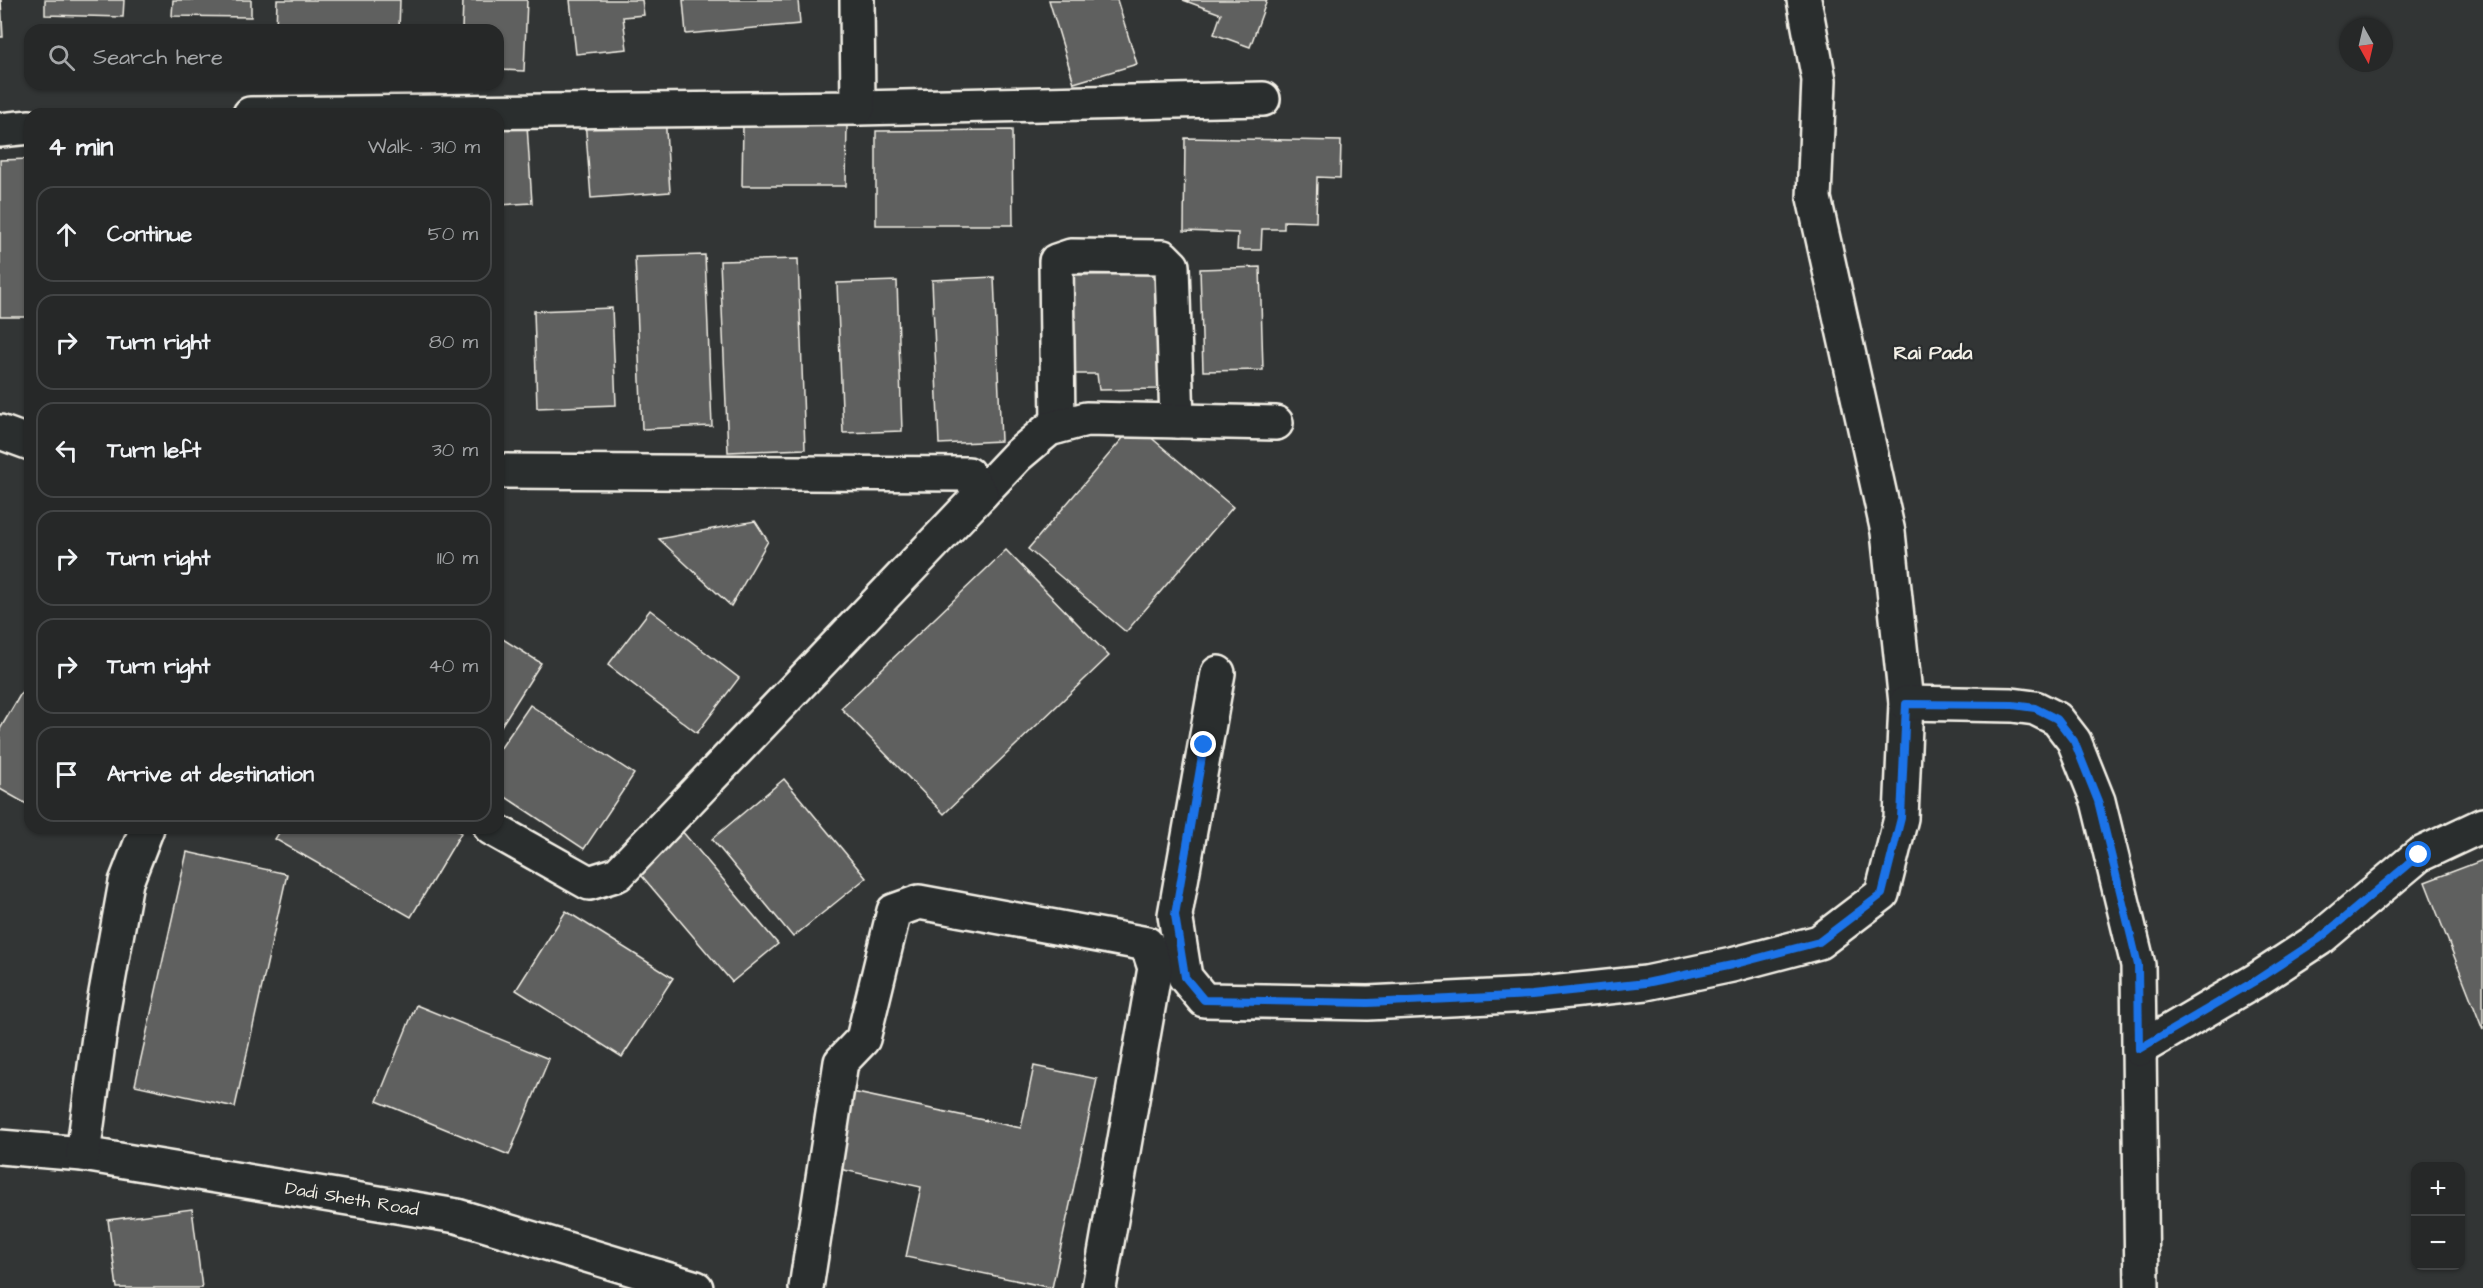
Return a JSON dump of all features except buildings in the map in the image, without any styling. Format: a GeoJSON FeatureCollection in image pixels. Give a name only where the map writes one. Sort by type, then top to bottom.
{"type":"FeatureCollection","features":[{"type":"Feature","properties":{"kind":"street"},"geometry":{"type":"LineString","coordinates":[[857,0],[858,108]]}},
{"type":"Feature","properties":{"kind":"street"},"geometry":{"type":"LineString","coordinates":[[1218,673],[1175,915],[1185,977],[1204,1000],[1368,1003],[1532,995],[1646,983],[1732,965],[1819,942],[1882,894],[1901,818],[1906,704],[1888,532],[1814,198],[1819,80],[1804,0]]}},
{"type":"Feature","properties":{"kind":"street"},"geometry":{"type":"LineString","coordinates":[[504,111],[858,108],[1263,99]]}},
{"type":"Feature","properties":{"kind":"street"},"geometry":{"type":"LineString","coordinates":[[0,130],[24,128]]}},
{"type":"Feature","properties":{"kind":"street"},"geometry":{"type":"LineString","coordinates":[[502,834],[589,883],[618,874],[1017,456],[1049,429],[1058,415],[1056,261],[1071,256],[1163,257],[1172,266],[1177,410]]}},
{"type":"Feature","properties":{"kind":"street"},"geometry":{"type":"LineString","coordinates":[[1058,415],[1086,419],[1177,410],[1276,423]]}},
{"type":"Feature","properties":{"kind":"street"},"geometry":{"type":"LineString","coordinates":[[0,432],[24,441]]}},
{"type":"Feature","properties":{"kind":"street"},"geometry":{"type":"LineString","coordinates":[[504,471],[968,474],[981,494]]}},
{"type":"Feature","properties":{"kind":"street"},"geometry":{"type":"LineString","coordinates":[[1906,704],[2013,705],[2035,708],[2057,719],[2074,741],[2098,801],[2138,965],[2142,1288]]}},
{"type":"Feature","properties":{"kind":"street"},"geometry":{"type":"LineString","coordinates":[[2139,1049],[2255,981],[2319,939],[2419,855],[2483,825]]}},
{"type":"Feature","properties":{"kind":"street"},"geometry":{"type":"LineString","coordinates":[[82,1154],[102,1015],[126,882],[145,834]]}},
{"type":"Feature","properties":{"kind":"street"},"geometry":{"type":"LineString","coordinates":[[806,1288],[841,1062],[863,1039],[894,911],[919,902],[1147,944],[1155,968],[1099,1288]]}},
{"type":"Feature","properties":{"kind":"street","name":"Dadi Sheth Road"},"geometry":{"type":"LineString","coordinates":[[0,1147],[82,1154],[457,1216],[696,1288]]}},
{"type":"Feature","properties":{"kind":"district","name":"Rai Pada"},"geometry":{"type":"Point","coordinates":[1933,352]}},
{"type":"Feature","properties":{"kind":"route"},"geometry":{"type":"LineString","coordinates":[[1204,745],[1175,915],[1185,977],[1204,1000],[1368,1003],[1532,995],[1646,983],[1732,965],[1819,942],[1882,894],[1901,818],[1906,704],[2013,705],[2035,708],[2057,719],[2074,741],[2098,801],[2138,965],[2139,1049],[2255,981],[2319,939],[2419,855]]}}]}
